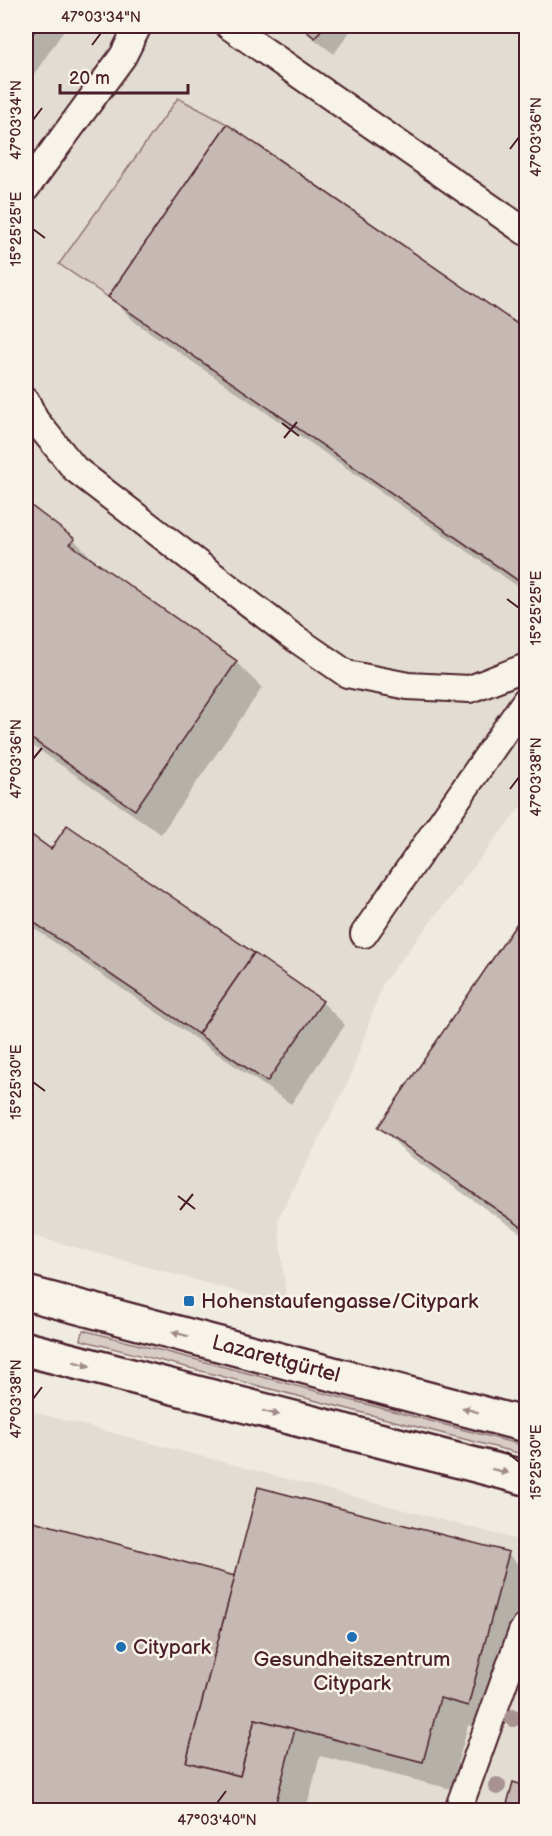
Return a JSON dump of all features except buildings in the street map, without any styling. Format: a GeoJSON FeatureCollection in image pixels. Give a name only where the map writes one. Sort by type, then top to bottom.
{"type":"FeatureCollection","features":[{"type":"Feature","properties":{"kind":"main road","name":"Lazarettgürtel"},"geometry":{"type":"LineString","coordinates":[[26,1293],[526,1425]]}},
{"type":"Feature","properties":{"kind":"main road"},"geometry":{"type":"LineString","coordinates":[[26,1349],[526,1478]]}},
{"type":"Feature","properties":{"kind":"lane"},"geometry":{"type":"LineString","coordinates":[[26,188],[123,56],[138,26]]}},
{"type":"Feature","properties":{"kind":"lane"},"geometry":{"type":"LineString","coordinates":[[230,26],[526,232]]}},
{"type":"Feature","properties":{"kind":"lane"},"geometry":{"type":"LineString","coordinates":[[26,401],[34,420],[75,469],[289,634],[347,674],[408,686],[470,689],[526,667]]}},
{"type":"Feature","properties":{"kind":"lane"},"geometry":{"type":"LineString","coordinates":[[364,934],[526,700]]}},
{"type":"Feature","properties":{"kind":"lane"},"geometry":{"type":"LineString","coordinates":[[458,1810],[526,1626]]}},
{"type":"Feature","properties":{"kind":"shaded area"},"geometry":{"type":"Polygon","coordinates":[[[26,26],[526,26],[526,800],[383,983],[350,1078],[278,1219],[287,1305],[26,1234],[26,26]]]}},
{"type":"Feature","properties":{"kind":"shaded area"},"geometry":{"type":"Polygon","coordinates":[[[178,98],[227,124],[108,297],[59,264],[178,98]]]}},
{"type":"Feature","properties":{"kind":"shaded area"},"geometry":{"type":"Polygon","coordinates":[[[83,1330],[526,1446],[526,1455],[81,1340],[83,1330]]]}},
{"type":"Feature","properties":{"kind":"shaded area"},"geometry":{"type":"Polygon","coordinates":[[[26,1410],[526,1542],[526,1810],[26,1810],[26,1410]]]}},
{"type":"Feature","properties":{"kind":"place","name":"Hohenstaufengasse/Citypark"},"geometry":{"type":"Point","coordinates":[189,1301]}},
{"type":"Feature","properties":{"kind":"place","name":"Gesundheitszentrum Citypark"},"geometry":{"type":"Point","coordinates":[352,1637]}},
{"type":"Feature","properties":{"kind":"place","name":"Citypark"},"geometry":{"type":"Point","coordinates":[121,1647]}}]}
